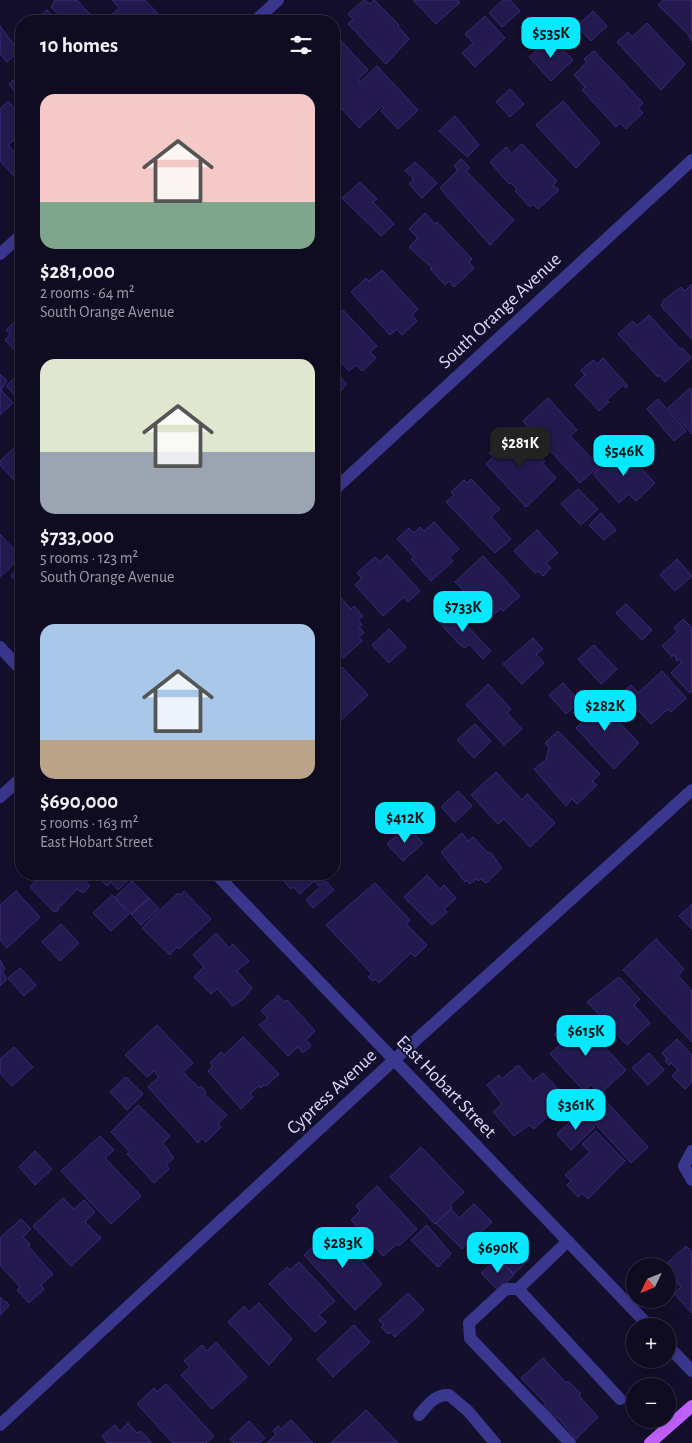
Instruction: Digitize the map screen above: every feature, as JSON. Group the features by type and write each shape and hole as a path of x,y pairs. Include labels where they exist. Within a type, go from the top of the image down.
{"main road":[{"path":"650,1443 692,1406"}],"street":[{"path":"262,15 278,0"},
{"name":"South Orange Avenue","path":"340,484 692,160"},
{"path":"0,254 15,240"},
{"path":"0,648 15,664"},
{"path":"0,797 15,783"},
{"name":"Cypress Avenue","path":"0,1426 394,1060 692,790"},
{"name":"East Hobart Street","path":"222,880 641,1318"},
{"path":"692,1150 684,1166 692,1180"},
{"path":"568,1241 469,1323 470,1338 570,1443"},
{"path":"512,1289 620,1399"},
{"path":"676,1354 692,1371"},
{"path":"419,1415 438,1397 449,1395 468,1411 495,1443"}],"building":[{"path":"55,0 77,0 91,15 59,15 51,7"},
{"path":"112,0 145,0 159,15 111,15 119,8"},
{"path":"364,0 370,4 374,0 399,25 409,39 386,64 348,24 353,19 348,14"},
{"path":"413,0 457,0 460,2 436,24"},
{"path":"503,0 510,0 520,11 502,27 489,13"},
{"path":"663,0 692,0 692,41 687,33 658,5"},
{"path":"47,10 52,15 42,15"},
{"path":"593,11 607,26 591,41 577,26"},
{"path":"485,16 505,38 475,67 462,53 473,43 465,34"},
{"path":"647,23 685,64 661,90 617,42 628,32 632,37"},
{"path":"0,26 15,46 15,55 7,62 0,54"},
{"path":"551,37 573,60 551,81 529,57"},
{"path":"340,39 368,70 358,79 360,82 377,66 418,110 398,129 381,111 384,108 382,106 359,128 340,107"},
{"path":"594,51 643,103 638,108 643,113 626,129 620,123 616,127 582,90 585,87 574,75 587,62 584,59"},
{"path":"15,79 15,92 9,84"},
{"path":"510,89 524,104 510,117 496,102"},
{"path":"8,101 15,109 15,141 14,140 8,145 15,153 14,176 0,161 0,109"},
{"path":"563,101 600,143 576,168 536,125"},
{"path":"455,116 479,145 467,157 439,131"},
{"path":"522,144 557,181 553,185 559,190 538,209 533,204 530,207 515,191 517,189 511,183 509,184 490,162 506,147 512,153"},
{"path":"461,159 470,168 466,171 514,220 490,245 440,188 458,170 454,166"},
{"path":"415,162 437,183 422,198 409,184 413,181 412,177 405,171"},
{"path":"360,182 377,199 373,202 394,224 381,236 342,198"},
{"path":"425,213 435,224 437,222 472,259 469,262 474,268 454,287 449,281 445,285 430,269 432,268 409,247 418,238 409,229"},
{"path":"382,270 418,309 412,315 417,321 402,335 397,329 390,335 351,292 366,278 369,281"},
{"path":"692,284 692,339 661,306 664,300 681,287 685,291"},
{"path":"343,310 377,346 370,352 376,358 362,371 356,365 349,371 340,361 340,313"},
{"path":"649,315 681,350 682,348 691,358 665,382 659,375 658,377 618,334 633,321 637,326"},
{"path":"15,322 15,351 5,340 10,335 6,330"},
{"path":"603,358 628,386 626,388 623,385 607,400 609,402 599,411 575,385 585,375 581,370 593,360 597,364"},
{"path":"0,374 7,381 1,390 13,403 0,415"},
{"path":"340,376 347,384 340,392"},
{"path":"15,378 15,396 6,386"},
{"path":"690,388 692,390 692,434 668,408"},
{"path":"548,398 577,430 570,436 599,466 580,483 523,421"},
{"path":"658,399 686,431 674,441 647,409"},
{"path":"519,434 545,461 542,463 556,478 526,507 486,464 493,457 489,453 508,436 512,440"},
{"path":"15,447 15,481 0,465 0,461"},
{"path":"622,448 655,483 636,501 629,494 619,503 593,474"},
{"path":"471,479 500,509 491,517 511,539 495,553 446,502 454,495 451,492 464,480 467,483"},
{"path":"578,489 598,509 581,525 561,504"},
{"path":"601,513 616,530 604,540 589,525"},
{"path":"434,522 459,549 449,558 453,561 431,581 411,559 414,557 397,539 409,528 414,533 420,527 424,531"},
{"path":"537,530 558,553 546,563 551,568 543,576 538,571 535,573 514,551"},
{"path":"0,534 15,550 15,563 0,577"},
{"path":"387,555 420,591 408,602 404,597 383,616 355,585 362,578 357,573 375,557 380,562"},
{"path":"483,556 520,596 503,611 501,608 490,618 455,582"},
{"path":"677,559 692,576 675,591 660,575"},
{"path":"15,572 15,580 11,576"},
{"path":"340,599 351,609 354,606 363,616 358,620 362,625 359,627 364,633 359,637 362,641 343,658 340,655"},
{"path":"626,604 652,630 642,640 616,613"},
{"path":"450,608 491,651 483,659 469,644 465,648 459,644 437,620"},
{"path":"683,619 692,628 692,691 690,693 671,673 682,662 679,659 677,661 674,654 672,657 662,646 677,632 674,628"},
{"path":"389,629 406,647 389,663 372,645"},
{"path":"533,638 543,649 536,654 544,663 522,684 503,664"},
{"path":"594,645 617,669 601,684 578,659"},
{"path":"342,667 368,695 340,721 340,669"},
{"path":"662,671 686,698 671,712 668,709 651,724 622,693 631,685 638,693"},
{"path":"563,683 580,702 566,714 549,695"},
{"path":"488,684 511,709 507,713 522,729 504,745 466,705"},
{"path":"593,695 639,743 614,769 576,728 582,722 573,713"},
{"path":"475,724 491,741 474,758 457,740"},
{"path":"558,731 600,774 592,781 597,785 577,804 572,799 566,806 534,769 546,760 549,747 545,743"},
{"path":"496,772 522,800 527,794 555,823 530,847 504,819 498,824 471,795"},
{"path":"458,791 472,806 455,822 441,807"},
{"path":"407,826 423,843 403,861 387,844"},
{"path":"462,833 468,841 473,837 488,853 490,852 502,868 486,883 481,879 478,881 476,879 470,884 467,880 465,882 441,852"},
{"path":"427,875 440,889 444,885 456,898 444,909 447,912 432,925 404,897"},
{"path":"36,880 84,880 90,886 83,893 77,889 58,907 59,909 56,912 30,887"},
{"path":"101,880 129,880 118,890 111,882 107,886"},
{"path":"283,880 324,880 319,886 314,881 300,894 293,887 291,889"},
{"path":"132,881 149,898 131,914 115,897"},
{"path":"326,881 334,890 313,908 306,900"},
{"path":"375,883 410,920 406,924 427,945 415,957 411,953 379,983 375,979 373,981 368,977 372,974 326,925"},
{"path":"16,891 40,917 7,948 0,940 0,905"},
{"path":"184,891 211,919 170,955 142,928 178,893 180,895"},
{"path":"112,895 129,914 111,931 93,913"},
{"path":"149,898 159,909 141,925 131,914"},
{"path":"692,904 692,929 679,916"},
{"path":"61,924 79,943 60,961 42,942"},
{"path":"216,933 229,948 233,944 249,961 237,971 252,988 244,998 233,1006 217,989 211,994 194,977 204,967 193,955"},
{"path":"656,939 684,969 678,975 692,991 692,1042 623,970"},
{"path":"0,960 5,969 2,971 7,979 0,986"},
{"path":"20,968 36,985 24,996 8,978"},
{"path":"619,977 640,999 634,1005 650,1023 627,1045 614,1031 612,1032 607,1027 609,1025 587,1002"},
{"path":"278,995 284,1002 287,1000 315,1031 306,1040 311,1046 303,1053 298,1047 288,1056 259,1025 268,1018 261,1011"},
{"path":"575,1015 626,1070 600,1094 591,1084 584,1091 550,1054 562,1043 554,1034"},
{"path":"157,1025 193,1063 183,1072 199,1088 201,1086 206,1092 204,1094 227,1115 218,1123 221,1127 206,1142 202,1138 198,1143 148,1087 159,1077 154,1071 147,1077 125,1055"},
{"path":"243,1037 279,1074 266,1086 264,1085 261,1088 259,1086 250,1094 253,1097 241,1109 208,1071 213,1066 210,1063 221,1052 224,1055"},
{"path":"677,1039 692,1055 692,1082 685,1089 672,1076 678,1070 671,1063 669,1065 665,1061 667,1059 662,1053"},
{"path":"14,1047 33,1067 12,1086 0,1073 0,1059"},
{"path":"649,1053 664,1070 648,1085 632,1068"},
{"path":"518,1065 533,1081 543,1073 561,1093 552,1101 551,1104 555,1109 534,1129 529,1125 514,1136 493,1112 502,1104 487,1085 499,1075 502,1079"},
{"path":"126,1077 143,1094 127,1110 110,1092"},
{"path":"605,1100 648,1147 631,1163 588,1116"},
{"path":"138,1105 170,1136 163,1143 174,1158 166,1165 169,1169 154,1183 127,1154 130,1152 111,1132"},
{"path":"580,1112 595,1127 571,1150 557,1134"},
{"path":"596,1131 625,1161 588,1199 582,1193 578,1197 567,1185 571,1181 565,1175 590,1152 582,1144"},
{"path":"100,1136 114,1150 105,1158 141,1196 111,1224 61,1171"},
{"path":"421,1147 464,1192 450,1205 452,1208 435,1224 390,1177"},
{"path":"35,1151 52,1169 35,1185 19,1167"},
{"path":"377,1186 417,1229 399,1246 397,1244 383,1256 351,1220 360,1211 356,1206"},
{"path":"63,1198 74,1209 84,1200 95,1212 85,1222 101,1238 71,1266 33,1226"},
{"path":"474,1204 492,1222 462,1249 436,1223 451,1209 459,1218"},
{"path":"21,1219 31,1229 23,1237 30,1244 28,1246 53,1274 41,1285 44,1289 29,1303 17,1290 20,1287 0,1265 0,1238"},
{"path":"427,1225 451,1254 438,1267 411,1240"},
{"path":"333,1227 382,1284 355,1310 304,1255"},
{"path":"514,1242 530,1259 514,1274 498,1257"},
{"path":"686,1246 692,1252 692,1313 676,1296 676,1292 681,1287 676,1282 676,1258 673,1258"},
{"path":"497,1258 514,1275 498,1290 481,1273"},
{"path":"299,1262 335,1301 319,1315 326,1322 315,1332 269,1284 287,1267 290,1270"},
{"path":"408,1293 424,1310 395,1337 390,1332 388,1334 381,1327 384,1325 379,1320"},
{"path":"0,1297 9,1306 0,1315"},
{"path":"259,1303 292,1339 269,1365 228,1322 244,1306 249,1312"},
{"path":"354,1325 370,1342 333,1377 317,1359"},
{"path":"216,1342 247,1377 212,1409 181,1375 190,1367 184,1361 202,1345 207,1351"},
{"path":"543,1358 566,1383 568,1381 581,1394 579,1396 598,1417 576,1439 557,1417 555,1419 543,1406 546,1404 521,1378"},
{"path":"166,1384 214,1436 206,1443 173,1443 137,1404 154,1388 157,1392"},
{"path":"366,1410 398,1443 331,1443"},
{"path":"291,1420 313,1443 267,1443 276,1434 273,1431 278,1426 281,1429"},
{"path":"249,1421 265,1438 260,1443 234,1443 230,1439"},
{"path":"128,1423 137,1433 141,1431 152,1443 107,1443 102,1436 115,1425 120,1431"}]}
